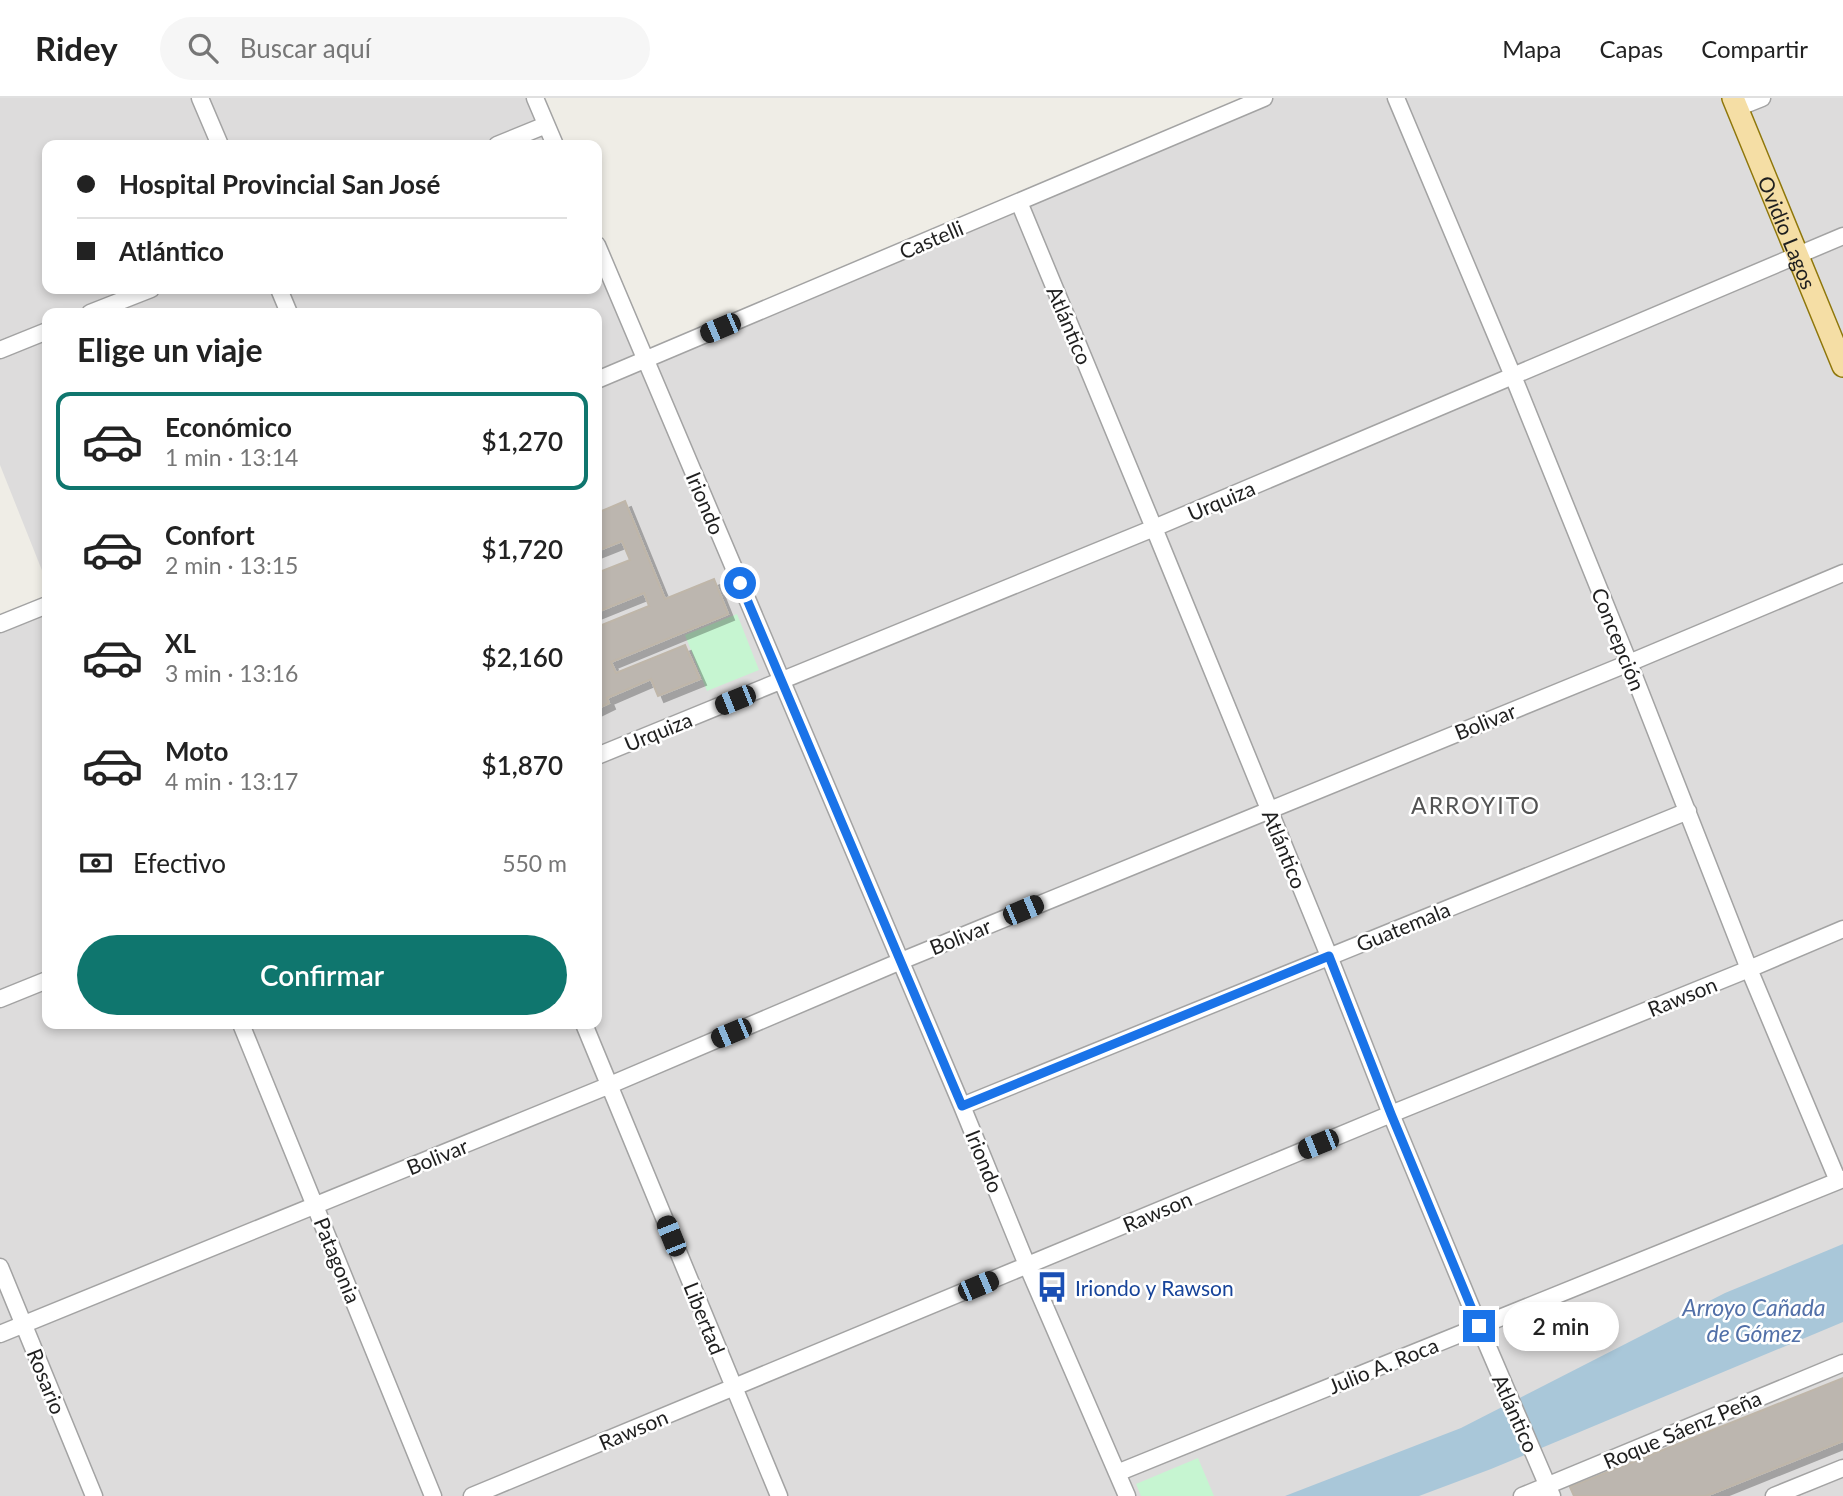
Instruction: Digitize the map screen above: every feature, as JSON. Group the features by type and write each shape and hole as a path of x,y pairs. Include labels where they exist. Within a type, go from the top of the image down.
{"main road":[{"name":"Ovidio Lagos","path":"1735,103 1843,366"}],"street":[{"path":"200,98 218,140"},
{"path":"535,98 553,140"},
{"name":"Castelli","path":"602,378 1264,98"},
{"name":"Concepción","path":"1396,98 1513,376 1749,969 1841,1180"},
{"path":"1735,103 1762,98"},
{"path":"509,140 546,125"},
{"name":"Atlántico","path":"1019,202 1329,956 1391,1114 1547,1484"},
{"name":"Urquiza","path":"602,754 1154,528 1843,236"},
{"name":"Iriondo","path":"602,257 1127,1496"},
{"path":"103,308 138,294"},
{"path":"0,350 42,333"},
{"name":"Bolivar","path":"0,1334 610,1085 901,961 1843,573"},
{"path":"0,624 42,607"},
{"name":"Guatemala","path":"962,1106 1688,811"},
{"name":"Rawson","path":"472,1496 1843,929"},
{"path":"0,999 42,982"},
{"name":"Patagonia","path":"243,1029 433,1496"},
{"name":"Libertad","path":"586,1029 779,1496"},
{"name":"Julio A. Roca","path":"1117,1473 1841,1180"},
{"name":"Rosario","path":"0,1267 94,1496"},
{"name":"Roque Sáenz Peña","path":"1522,1496 1843,1363"},
{"path":"1774,1496 1843,1468"}],"shaded area":[{"path":"0,98 535,98 553,140 42,140 42,294 602,294 602,257 646,360 1264,98 1843,98 1843,1496 0,1496 0,624 42,607 42,1029 602,1029 602,308 42,308 42,570 0,465"}],"green space":[{"path":"737,614 759,670 707,691 685,635"},
{"path":"1198,1458 1214,1496 1141,1496 1136,1484"}],"water":[{"name":"Arroyo Cañada de Gómez","path":"1843,1244 1843,1322 1491,1469 1419,1496 1285,1496 1461,1428 1725,1293"}],"building":[{"path":"625,501 665,599 714,579 728,614 611,662 616,673 685,645 700,679 658,696 651,679 607,698 609,703 602,706 602,625 649,606 644,593 602,610 602,571 630,560 622,541 602,549 602,511"},
{"path":"1843,1378 1843,1441 1706,1496 1574,1496 1570,1487"}],"place":[{"name":"Iriondo y Rawson","path":"1052,1287"}],"district":[{"name":"ARROYITO","path":"1476,805"}],"route":[{"path":"740,583 962,1106 1329,956 1479,1326"}]}
